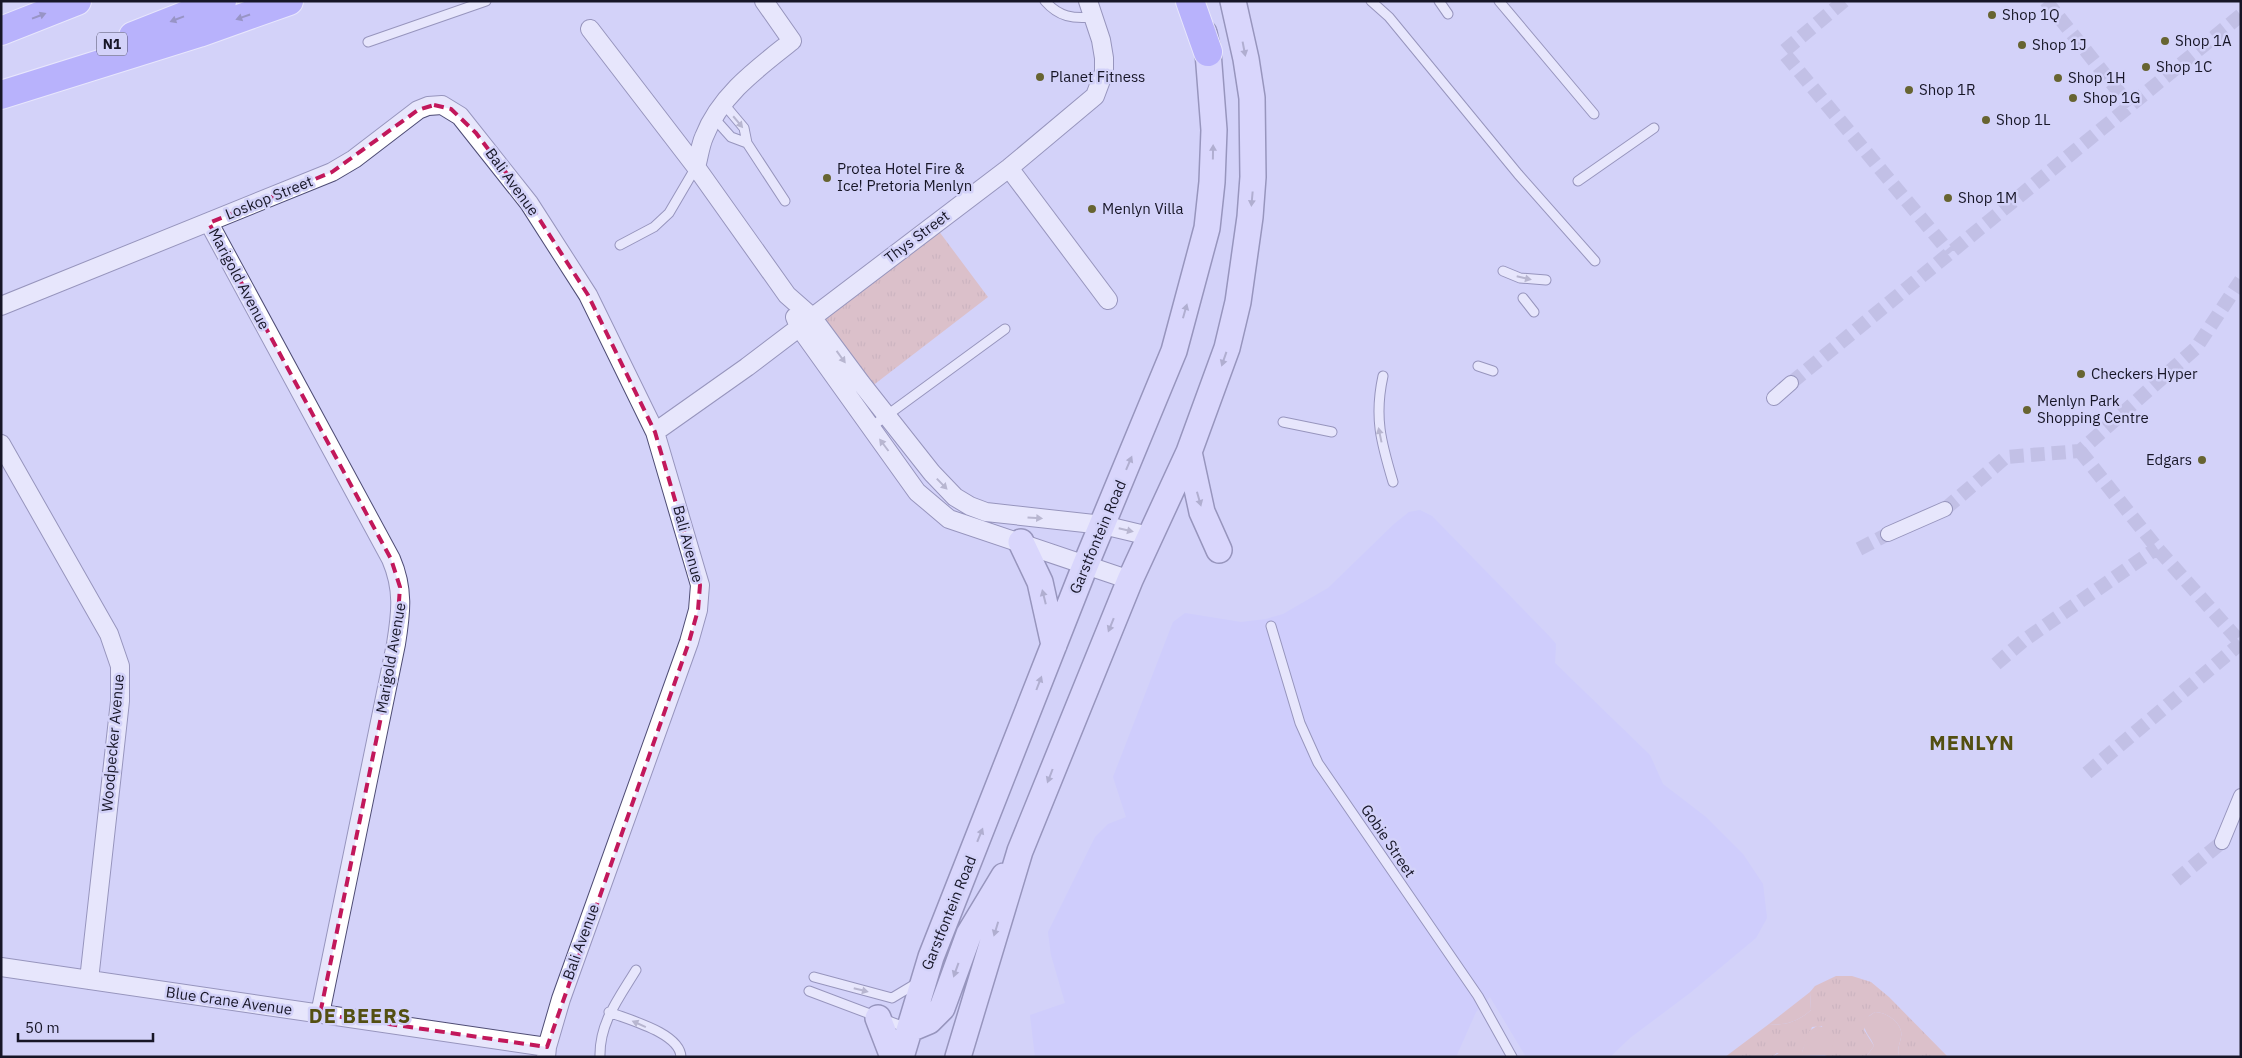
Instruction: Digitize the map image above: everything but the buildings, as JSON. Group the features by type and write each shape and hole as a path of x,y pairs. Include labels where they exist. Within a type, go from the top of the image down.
{"highway":[{"path":"1,31 77,1"},
{"name":"N1","path":"1,88 222,1"},
{"path":"1,95 172,42 289,1"},
{"path":"1190,1 1208,52"}],"main road":[{"name":"Garstfontein Road","path":"901,1057 924,978 1085,566 1174,351 1207,228 1212,182 1214,130 1208,52 1197,1"},
{"path":"958,1057 1020,851 1130,580 1189,452 1227,348 1238,302 1254,177 1252,98 1243,42 1233,1"},
{"path":"1189,452 1202,512 1219,550"},
{"path":"1021,542 1040,582 1054,645"},
{"path":"910,1029 928,1022 942,1008 969,934 1020,851"},
{"path":"878,1018 893,1057"}],"street":[{"path":"696,167 704,137 718,111 731,93 792,41 764,1"},
{"name":"Thys Street","path":"656,432 806,322 1008,168 1095,96 1104,72 1104,58 1101,40 1090,9"},
{"path":"590,29 696,167 787,295 806,322 871,427 917,492 949,519 971,528 1021,542 1085,566 1130,580"},
{"name":"Loskop Street","path":"1,306 332,172 354,159 418,110 428,106 442,105"},
{"name":"Bali Avenue","path":"442,105 460,116 476,134 528,203 588,296 656,432 700,584 698,610 689,642 564,990 547,1052"},
{"path":"1008,168 1108,300"},
{"name":"Marigold Avenue","path":"209,223 391,560 398,575 401,592 396,644 320,1014"},
{"path":"806,322 944,487 970,506 986,512 1103,525 1149,536"},
{"path":"1774,398 1790,384"},
{"name":"Woodpecker Avenue","path":"1,444 109,634 120,666 120,701 89,980"},
{"path":"1888,534 1945,509"},
{"path":"2222,842 2241,796"},
{"name":"Blue Crane Avenue","path":"1,967 320,1014 547,1052"}],"lane":[{"path":"368,42 486,1"},
{"path":"1045,1 1054,12 1066,17 1090,9"},
{"path":"1372,1 1389,17 1518,174 1594,261"},
{"path":"1439,1 1448,14"},
{"path":"1499,1 1594,114"},
{"path":"718,111 731,137 746,143"},
{"path":"718,111 744,128 746,143 785,201"},
{"path":"1578,181 1654,128"},
{"path":"620,245 654,227 669,214 696,167"},
{"path":"1503,270 1520,278 1546,280"},
{"path":"1523,298 1534,312"},
{"path":"871,427 1005,329"},
{"path":"1478,366 1493,371"},
{"path":"1383,376 1377,415 1382,444 1393,482"},
{"path":"1283,422 1332,432"},
{"name":"Gobie Street","path":"1271,626 1300,723 1318,763 1478,996 1512,1057"},
{"path":"600,1057 603,1030 609,1012 636,970"},
{"path":"814,977 892,998 924,978"},
{"path":"810,991 910,1029"},
{"path":"609,1012 669,1037 678,1046 681,1057"}],"highlighted area":[{"path":"434,105 451,109 476,133 529,203 588,295 655,432 700,585 698,610 689,642 547,1047 320,1014 396,644 400,587 391,559 209,223 332,172 418,110"}],"shaded area":[{"path":"1420,510 1432,516 1551,638 1556,644 1555,663 1650,755 1663,784 1706,817 1743,854 1763,884 1767,918 1756,938 1690,993 1630,1038 1610,1057 1526,1057 1490,997 1476,1012 1456,1057 1035,1057 1030,1015 1065,1003 1051,955 1048,932 1095,837 1108,824 1126,817 1113,777 1173,622 1185,613 1241,622 1266,619 1283,614 1328,588 1394,524 1409,512"}],"green space":[{"path":"938,230 988,297 867,390 823,317"},
{"path":"1836,976 1852,976 1871,982 1889,997 1948,1057 1900,1057 1898,1049 1901,1037 1900,1028 1889,1016 1875,1012 1869,1016 1864,1030 1874,1046 1866,1057 1822,1057 1827,1055 1822,1026 1812,1027 1802,1052 1777,1053 1772,1057 1725,1057 1769,1024 1786,1023 1797,1020 1806,1014 1811,1010 1810,992 1815,986"},
{"path":"1810,992 1811,1010 1806,1014 1797,1020 1786,1023 1769,1024"},
{"path":"1875,1012 1889,1016 1900,1028 1901,1037 1898,1049 1900,1057 1866,1057 1874,1046 1865,1030 1864,1023 1865,1019"},
{"path":"1817,1026 1825,1029 1834,1041 1831,1051 1827,1055 1772,1057 1782,1051 1802,1052 1809,1031"}],"tunnel":[{"path":"1844,1 1783,52 1950,253"},
{"path":"2046,1 2130,106"},
{"path":"1791,383 2241,15"},
{"path":"1945,509 2006,457 2080,451 2196,348 2241,280"},
{"path":"2080,451 2157,548 2241,643"},
{"path":"1859,549 1888,534"},
{"path":"1996,664 2023,641 2157,548"},
{"path":"2087,773 2241,643"},
{"path":"2176,880 2222,842"}],"place":[{"name":"Shop 1Q","path":"1992,15"},
{"name":"Shop 1A","path":"2165,41"},
{"name":"Shop 1J","path":"2022,45"},
{"name":"Shop 1C","path":"2146,67"},
{"name":"Planet Fitness","path":"1040,77"},
{"name":"Shop 1H","path":"2058,78"},
{"name":"Shop 1R","path":"1909,90"},
{"name":"Shop 1G","path":"2073,98"},
{"name":"Shop 1L","path":"1986,120"},
{"name":"Protea Hotel Fire & Ice! Pretoria Menlyn","path":"827,178"},
{"name":"Shop 1M","path":"1948,198"},
{"name":"Menlyn Villa","path":"1092,209"},
{"name":"Checkers Hyper","path":"2081,374"},
{"name":"Menlyn Park Shopping Centre","path":"2027,410"},
{"name":"Edgars","path":"2202,460"}],"district":[{"name":"MENLYN","path":"1972,743"},
{"name":"DE BEERS","path":"360,1016"}]}
